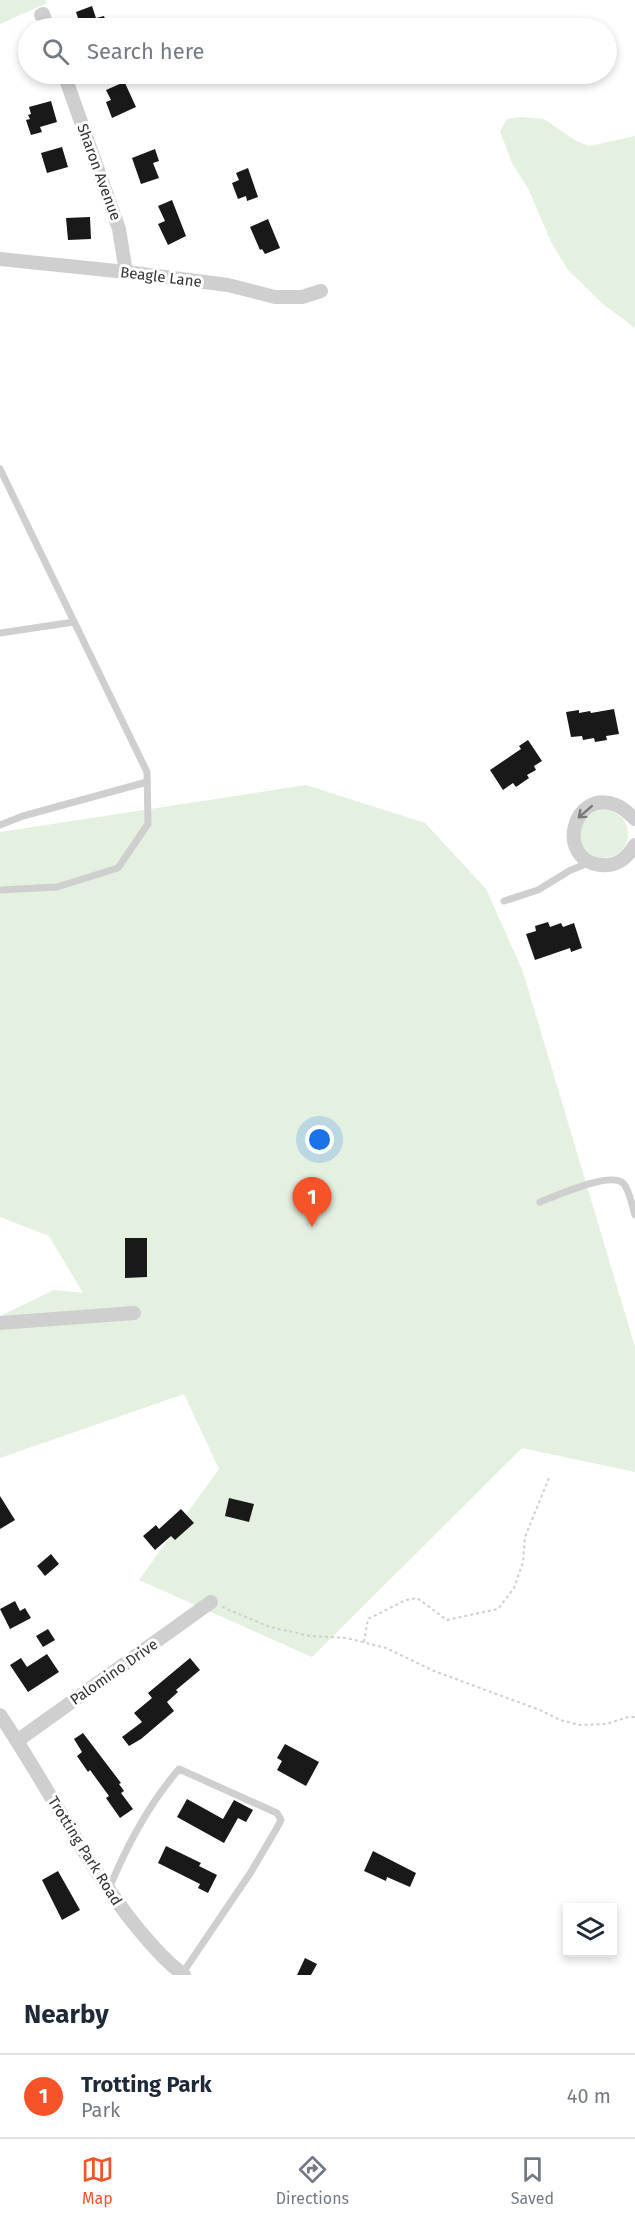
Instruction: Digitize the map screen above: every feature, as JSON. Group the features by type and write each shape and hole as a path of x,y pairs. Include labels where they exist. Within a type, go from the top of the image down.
{"street":[{"path":"41,15 43,14 44,18"},
{"name":"Sharon Avenue","path":"68,84 119,229 126,272"},
{"name":"Beagle Lane","path":"0,259 228,285 275,297 302,297 321,291"},
{"path":"635,819 623,808 607,802 590,806 583,811 574,826 574,842 577,850 590,862 598,865 615,864 630,854 635,845"},
{"path":"0,1323 134,1313"},
{"name":"Palomino Drive","path":"17,1741 212,1602"},
{"name":"Trotting Park Road","path":"0,1715 123,1911 169,1964 183,1974"}],"lane":[{"path":"0,469 147,772 148,824 118,868 57,887 0,890"},
{"path":"0,633 74,622"},
{"path":"0,825 23,816 147,782"},
{"path":"504,901 538,890 569,871 590,862"},
{"path":"540,1202 599,1181 616,1179 623,1182 635,1215"},
{"path":"109,1889 120,1863 162,1788 178,1769 277,1813 281,1820 278,1827 183,1974"}],"path":[{"path":"364,1642 368,1619 406,1600 417,1599 447,1620 498,1609 514,1588 523,1562 525,1537 549,1478"},
{"path":"212,1602 270,1628 310,1636 347,1638 386,1648 434,1671 580,1725 606,1724 635,1717"}],"green space":[{"path":"0,0 45,0 47,3 0,24"},
{"path":"521,117 544,119 576,141 590,146 635,136 635,328 603,304 568,270 551,242 529,190 512,163 500,131 507,119"},
{"path":"306,785 425,823 486,889 523,972 635,1347 635,1472 522,1448 312,1657 139,1580 219,1469 184,1394 0,1458 0,1316 54,1290 83,1293 49,1236 0,1217 0,832"},
{"path":"604,810 621,817 628,834 621,851 604,858 587,851 580,834 587,817"}],"building":[{"path":"92,6 96,18 78,18 76,12"},
{"path":"125,84 136,107 112,118 106,102 111,100 106,90"},
{"path":"51,101 57,122 40,127 42,132 31,135 26,120 30,119 29,107"},
{"path":"62,147 68,167 47,173 41,153"},
{"path":"155,149 159,161 153,163 159,178 141,184 132,158"},
{"path":"248,168 258,197 247,201 246,196 238,199 232,183 239,180 236,173"},
{"path":"172,200 186,236 168,245 158,224 165,221 158,206"},
{"path":"90,217 91,239 68,240 66,218"},
{"path":"268,219 280,248 265,254 262,249 260,250 250,227"},
{"path":"614,709 619,734 606,736 607,740 595,742 594,738 583,740 582,736 571,737 566,712 579,710 579,713 590,711 591,713"},
{"path":"528,740 542,761 534,766 536,770 527,775 529,778 516,787 513,783 503,790 490,770 521,749 519,746"},
{"path":"548,922 550,927 561,923 563,927 574,923 582,948 571,952 570,948 535,960 526,934 536,931 535,926"},
{"path":"125,1238 147,1238 147,1277 125,1278"},
{"path":"0,1496 15,1520 0,1529"},
{"path":"229,1498 254,1504 249,1522 225,1516"},
{"path":"181,1509 194,1523 175,1540 171,1536 155,1550 143,1536 156,1525 159,1529"},
{"path":"51,1554 59,1564 45,1576 37,1566"},
{"path":"15,1601 20,1611 25,1608 31,1618 10,1629 0,1609"},
{"path":"48,1629 55,1640 43,1647 36,1636"},
{"path":"47,1654 59,1672 28,1692 10,1665 21,1658 27,1667"},
{"path":"190,1658 200,1670 176,1690 178,1692 167,1702 174,1711 141,1739 129,1746 122,1737 142,1722 134,1713 152,1698 148,1693"},
{"path":"83,1733 121,1783 119,1784 124,1791 121,1793 133,1809 120,1818 106,1798 109,1796 77,1756 82,1752 74,1739"},
{"path":"285,1744 319,1762 306,1786 277,1770 282,1761 277,1758"},
{"path":"187,1799 223,1819 234,1800 253,1810 246,1822 238,1818 224,1843 177,1817"},
{"path":"166,1846 201,1863 199,1866 217,1875 208,1893 198,1888 200,1884 158,1863"},
{"path":"373,1851 416,1873 410,1887 387,1877 386,1881 364,1871"},
{"path":"58,1871 80,1910 62,1920 42,1880"},
{"path":"305,1958 317,1964 311,1975 297,1975"}],"place":[{"name":"Trotting Park","path":"312,1227"}]}
